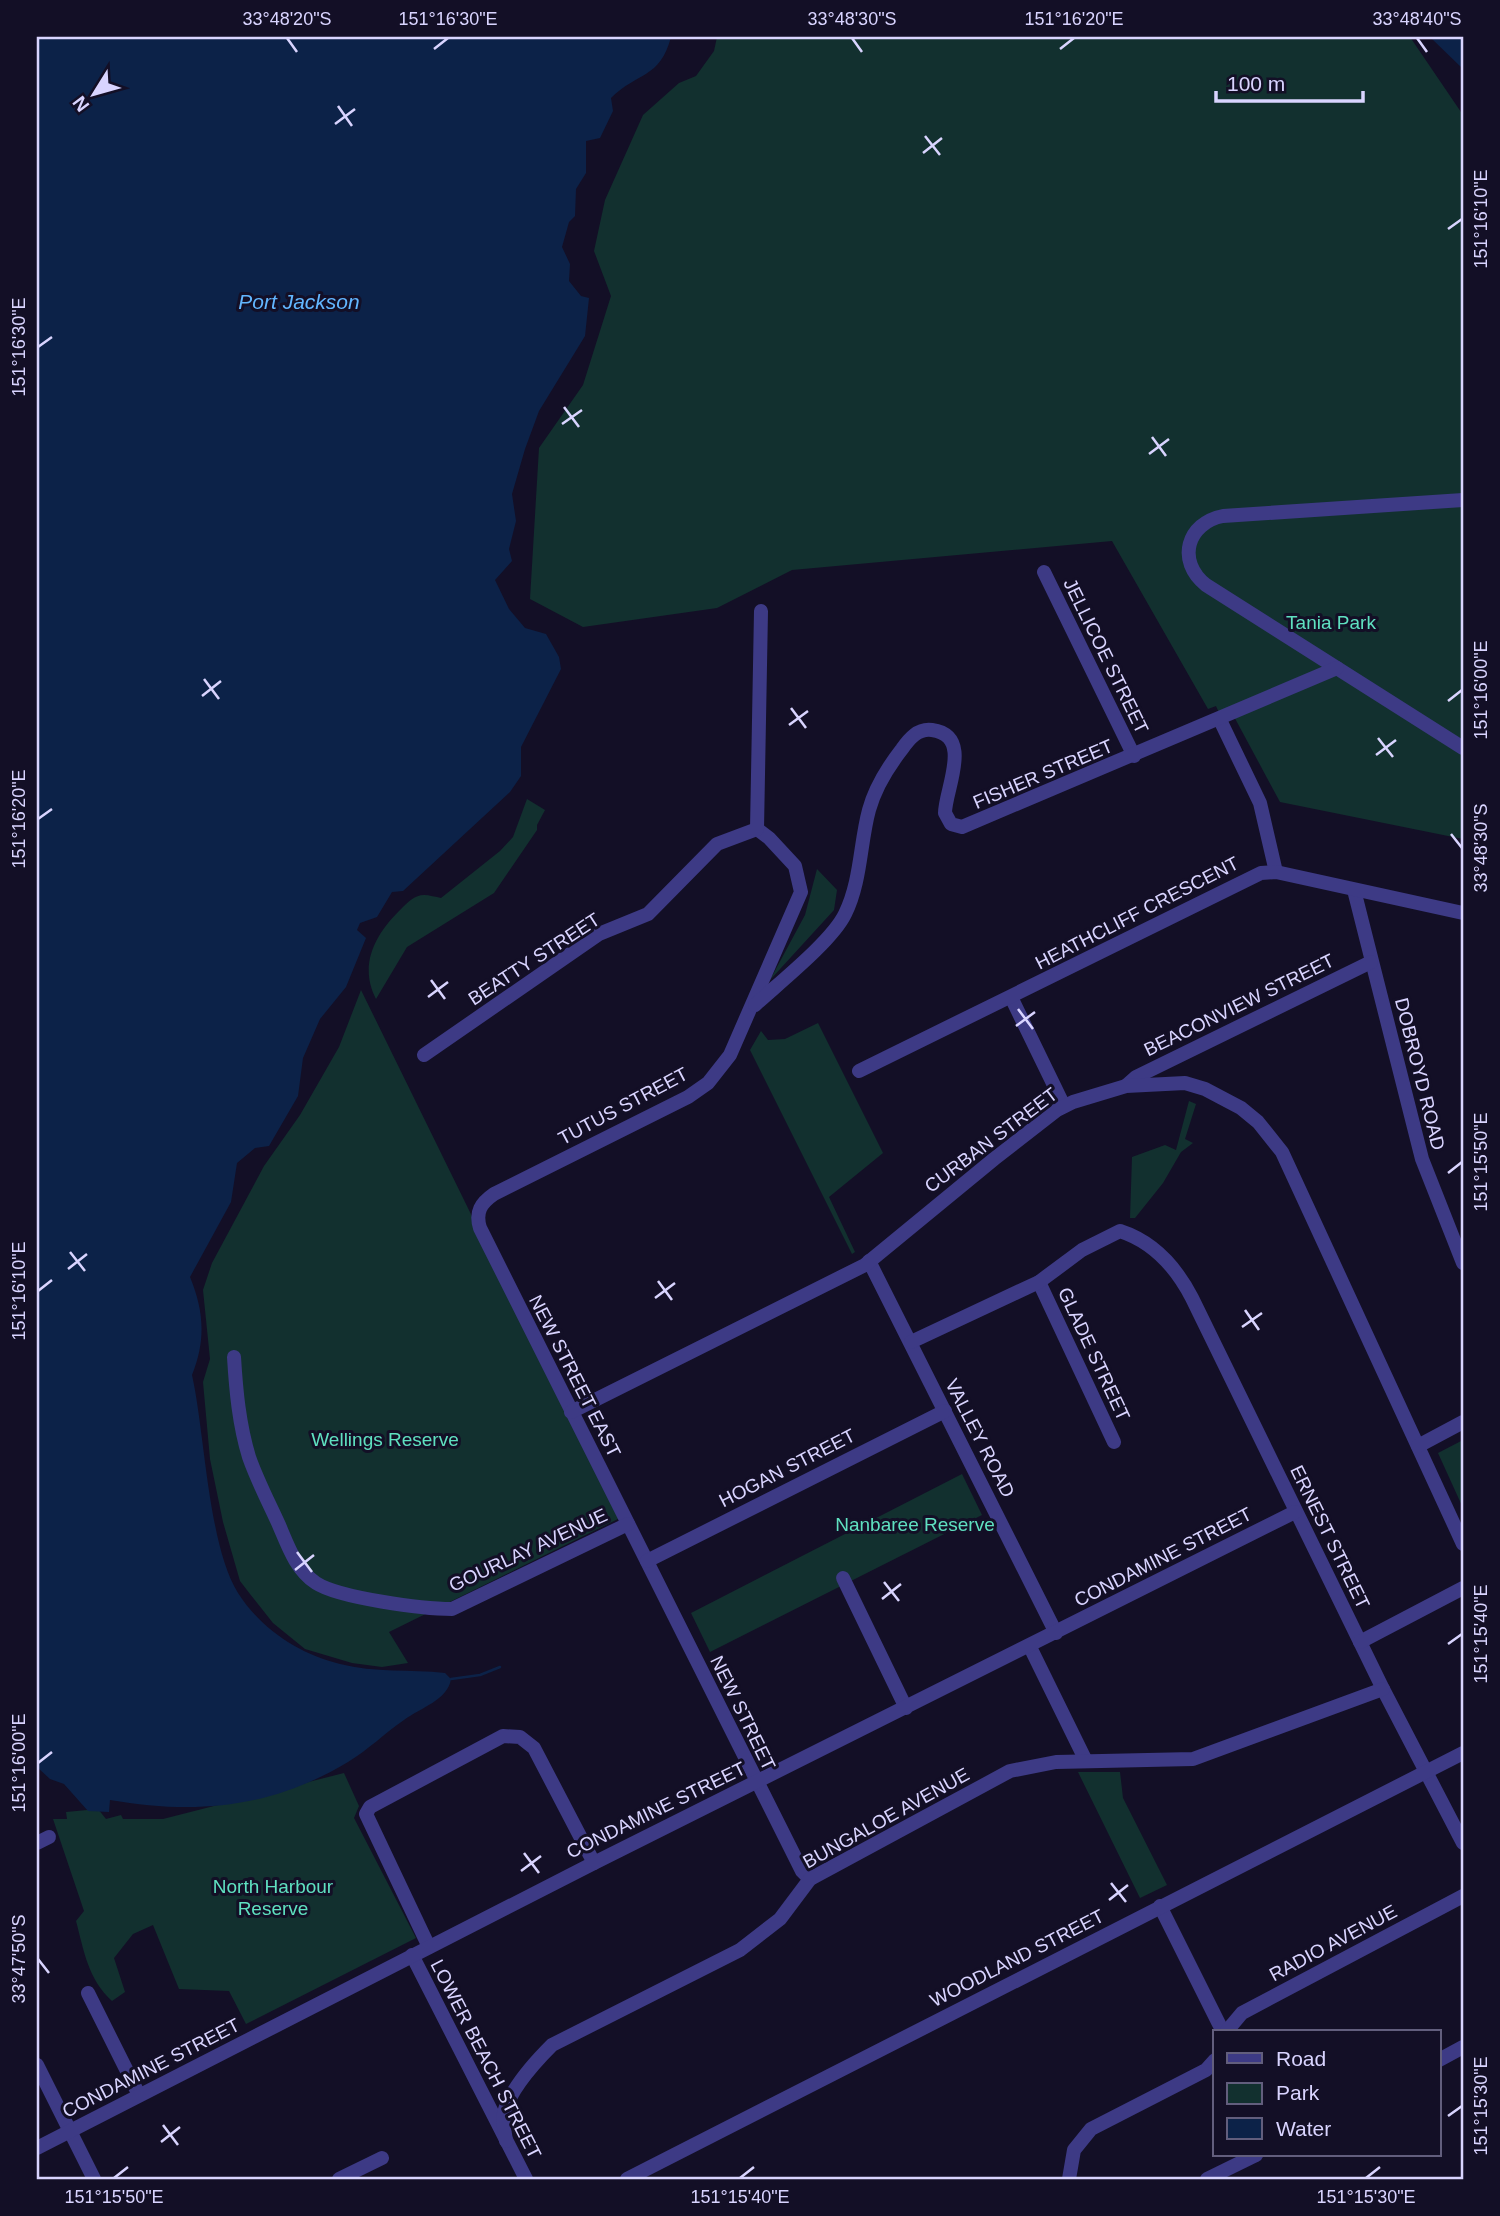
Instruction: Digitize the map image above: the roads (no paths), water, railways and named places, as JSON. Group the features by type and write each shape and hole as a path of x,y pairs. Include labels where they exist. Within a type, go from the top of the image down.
{"street":[{"path":"1463,500 1223,516 1207,521 1196,530 1191,538 1188,559 1200,579 1463,748"},
{"name":"JELLICOE STREET","path":"1044,572 1134,756"},
{"path":"752,1009 801,892 795,866 782,850 757,829 761,611"},
{"name":"FISHER STREET","path":"752,1009 832,932 846,914 874,793 911,737 922,731 934,730 946,736 954,747 955,764 945,813 948,821 958,828 1220,720 1337,668"},
{"path":"1220,720 1260,803 1276,872"},
{"name":"BEATTY STREET","path":"424,1055 599,934 648,914 718,844 757,829"},
{"name":"HEATHCLIFF CRESCENT","path":"859,1071 1252,876 1276,872 1456,911"},
{"name":"DOBROYD ROAD","path":"1354,890 1422,1159 1463,1263"},
{"name":"BEACONVIEW STREET","path":"1126,1086 1136,1077 1371,961"},
{"path":"1011,997 1064,1106"},
{"name":"TUTUS STREET","path":"481,1206 494,1194 698,1090 723,1066 752,1009"},
{"path":"1184,1054 1185,1083"},
{"name":"CURBAN STREET","path":"571,1412 869,1261 1064,1106 1126,1086 1185,1083 1205,1089 1241,1108 1258,1122 1282,1152 1463,1544"},
{"name":"NEW STREET EAST","path":"481,1206 477,1217 480,1228 647,1561"},
{"name":"ERNEST STREET","path":"1039,1282 1082,1250 1120,1231 1136,1236 1159,1252 1181,1277 1383,1689 1463,1843"},
{"name":"VALLEY ROAD","path":"869,1261 1056,1633"},
{"path":"911,1342 1039,1282"},
{"name":"GLADE STREET","path":"1039,1282 1114,1442"},
{"name":"GOURLAY AVENUE","path":"234,1357 238,1405 248,1455 290,1551 300,1568 316,1583 357,1596 434,1609 452,1609 628,1524"},
{"name":"HOGAN STREET","path":"647,1561 944,1410"},
{"path":"1418,1446 1463,1422"},
{"name":"CONDAMINE STREET","path":"37,2148 412,1955 1295,1512"},
{"name":"NEW STREET","path":"647,1561 756,1782 802,1871 810,1880"},
{"path":"843,1578 906,1708"},
{"path":"1360,1642 1463,1588"},
{"path":"1030,1647 1086,1761"},
{"name":"BUNGALOE AVENUE","path":"506,2141 503,2121 507,2106 541,2055 552,2046 750,1944 780,1919 810,1880 1010,1771 1034,1765 1086,1761 1161,1762 1193,1759 1383,1689"},
{"name":"LOWER BEACH STREET","path":"429,1947 367,1822 366,1814 369,1807 503,1736 520,1737 534,1748 594,1863"},
{"name":"WOODLAND STREET","path":"627,2179 1463,1753"},
{"name":"RADIO AVENUE","path":"1227,2030 1242,2013 1463,1896"},
{"path":"1160,1906 1224,2030"},
{"name":"LOWER BEACH STREET","path":"412,1955 526,2179"},
{"path":"88,1993 139,2095"},
{"path":"1440,2059 1463,2047"},
{"path":"1069,2179 1074,2150 1091,2129 1206,2070 1213,2062"},
{"path":"37,2065 94,2179"},
{"path":"1207,2179 1254,2156"},
{"path":"340,2179 382,2158"}],"water":[{"name":"Port Jackson","path":"37,37 671,37 661,61 647,74 611,98 613,111 600,138 586,141 586,173 576,189 575,216 569,222 562,247 570,264 569,281 581,296 589,298 585,336 539,411 512,494 516,521 509,549 512,561 495,580 509,609 525,628 546,634 559,657 561,669 521,747 521,776 510,792 403,891 392,892 377,917 360,923 357,930 366,938 346,987 320,1019 303,1058 298,1096 269,1146 255,1148 237,1163 231,1202 190,1277 198,1302 201,1326 200,1350 192,1375 209,1488 220,1547 238,1593 270,1629 310,1654 353,1667 445,1673 451,1679 445,1693 439,1698 404,1720 348,1762 291,1789 233,1804 173,1807 110,1800 109,1812 88,1811 64,1784 50,1779 37,1767"},
{"path":"1430,37 1463,37 1463,69"}],"waterway":[{"path":"451,1679 480,1675 500,1667"}],"park label":[{"name":"Tania Park","path":"1331,622"},
{"name":"Wellings Reserve","path":"385,1439"},
{"name":"Nanbaree Reserve","path":"915,1524"},
{"name":"North Harbour Reserve","path":"273,1897"}]}
